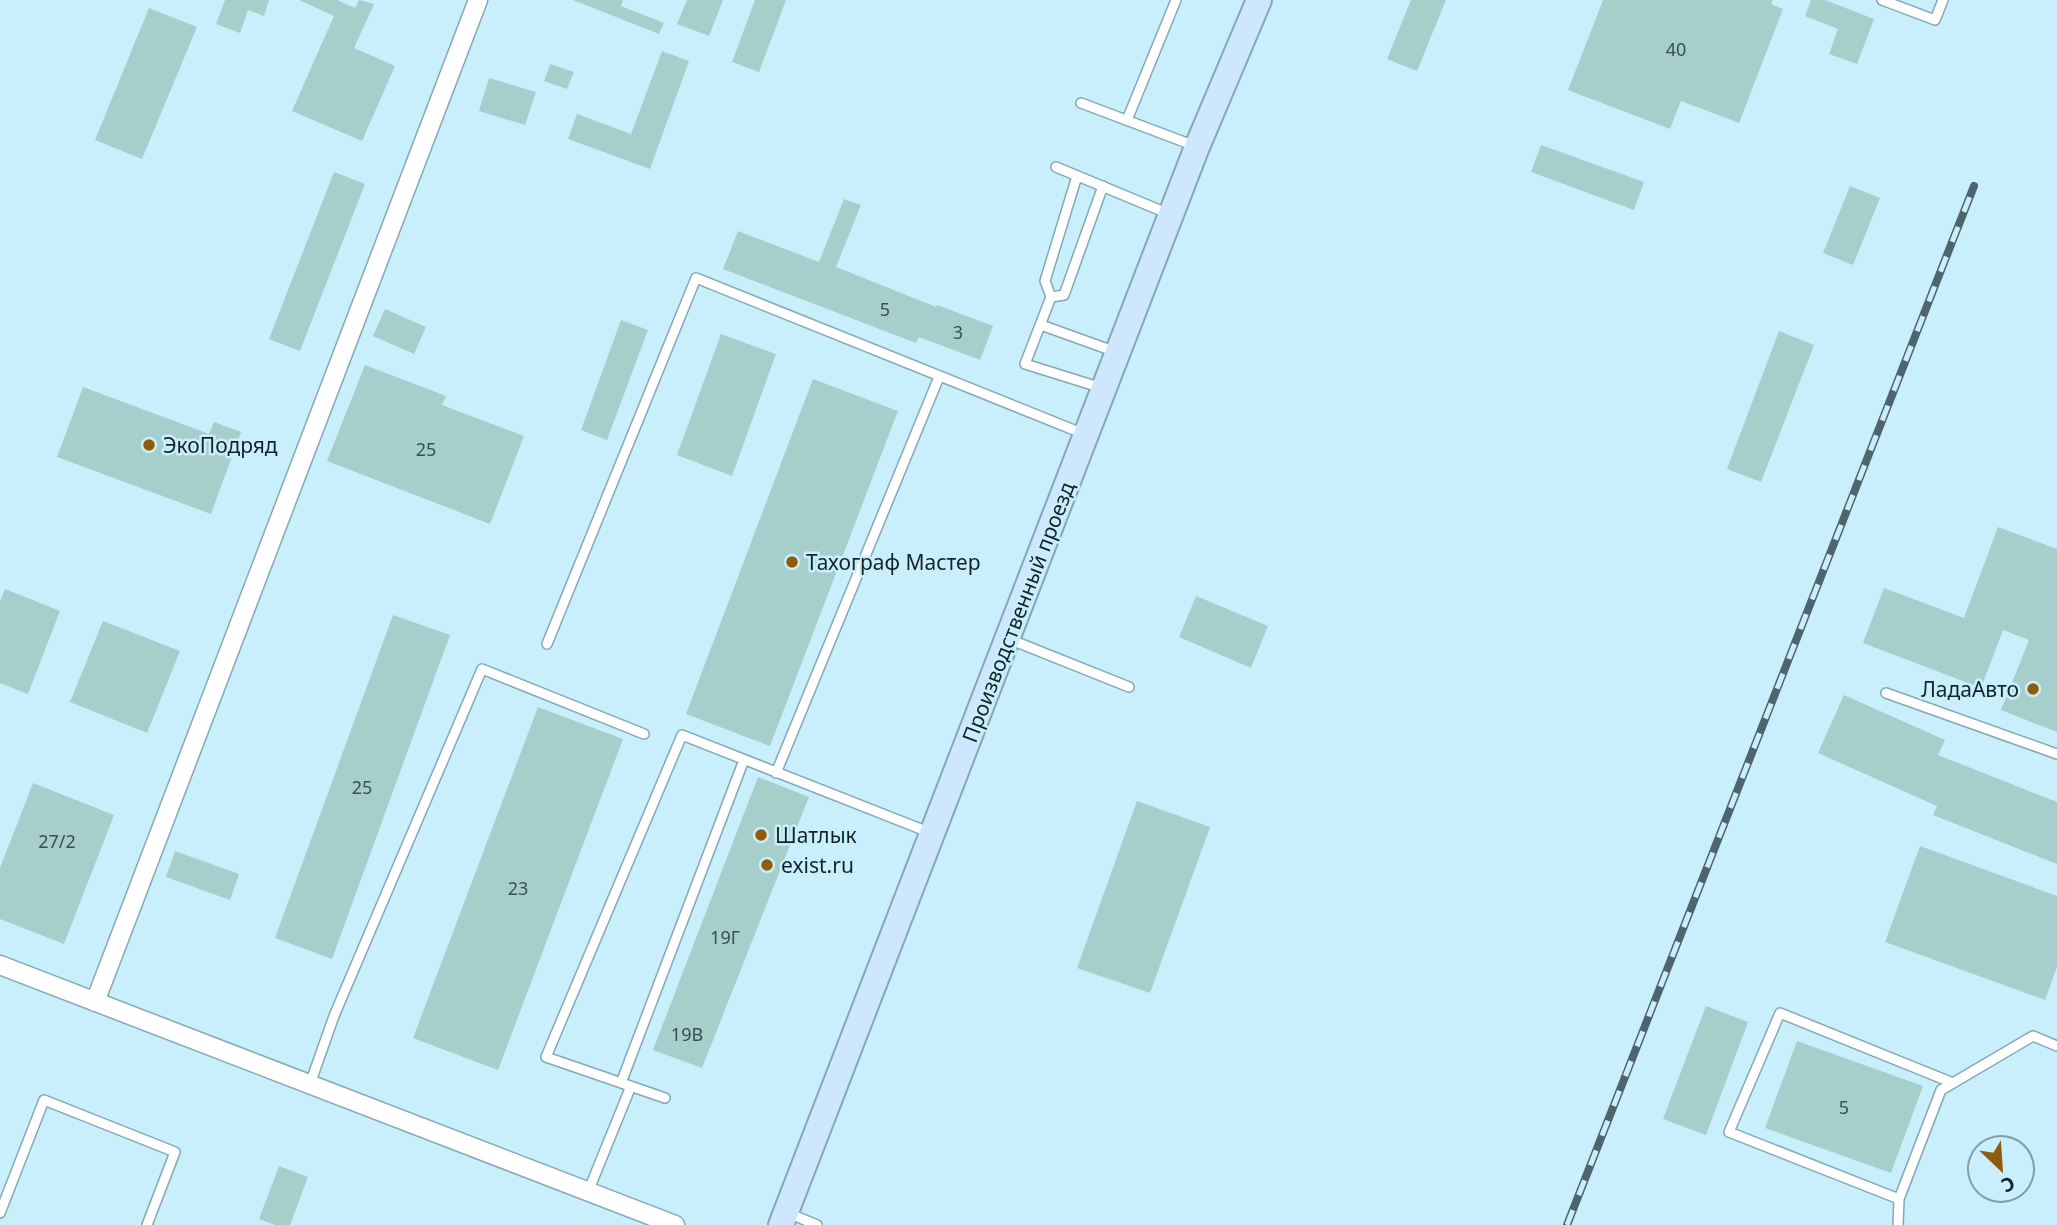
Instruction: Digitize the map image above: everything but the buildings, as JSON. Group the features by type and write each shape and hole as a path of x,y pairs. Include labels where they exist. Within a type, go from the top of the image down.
{"street":[{"path":"95,1002 478,0"},
{"name":"Производственный проезд","path":"784,1219 1197,147 1259,0"},
{"path":"0,965 675,1225"}],"lane":[{"path":"1127,120 1176,0"},
{"path":"1882,0 1935,20 1942,0"},
{"path":"1081,103 1197,147"},
{"path":"1056,167 1171,214"},
{"path":"1077,176 1045,281 1051,298 1025,364 1104,389"},
{"path":"1051,298 1064,295 1103,186"},
{"path":"547,644 696,278 1086,435"},
{"path":"1041,325 1118,353"},
{"path":"776,773 939,377"},
{"path":"1008,638 1129,687"},
{"path":"310,1084 334,1016 482,669 643,734"},
{"path":"1886,693 2057,754"},
{"path":"665,1098 547,1057 682,734 932,834"},
{"path":"588,1192 742,765"},
{"path":"1899,1199 1729,1132 1780,1013 1953,1083"},
{"path":"1898,1225 1899,1199 1941,1090 2033,1036 2057,1046"},
{"path":"0,1213 44,1100 175,1152 147,1225"},
{"path":"784,1219 817,1225"}],"railway":[{"path":"1567,1225 1974,186"}],"place":[{"name":"ЭкоПодряд","path":"149,445"},
{"name":"Тахограф Мастер","path":"792,562"},
{"name":"ЛадаАвто","path":"2033,689"},
{"name":"Шатлык","path":"761,835"},
{"name":"exist.ru","path":"767,865"}]}
